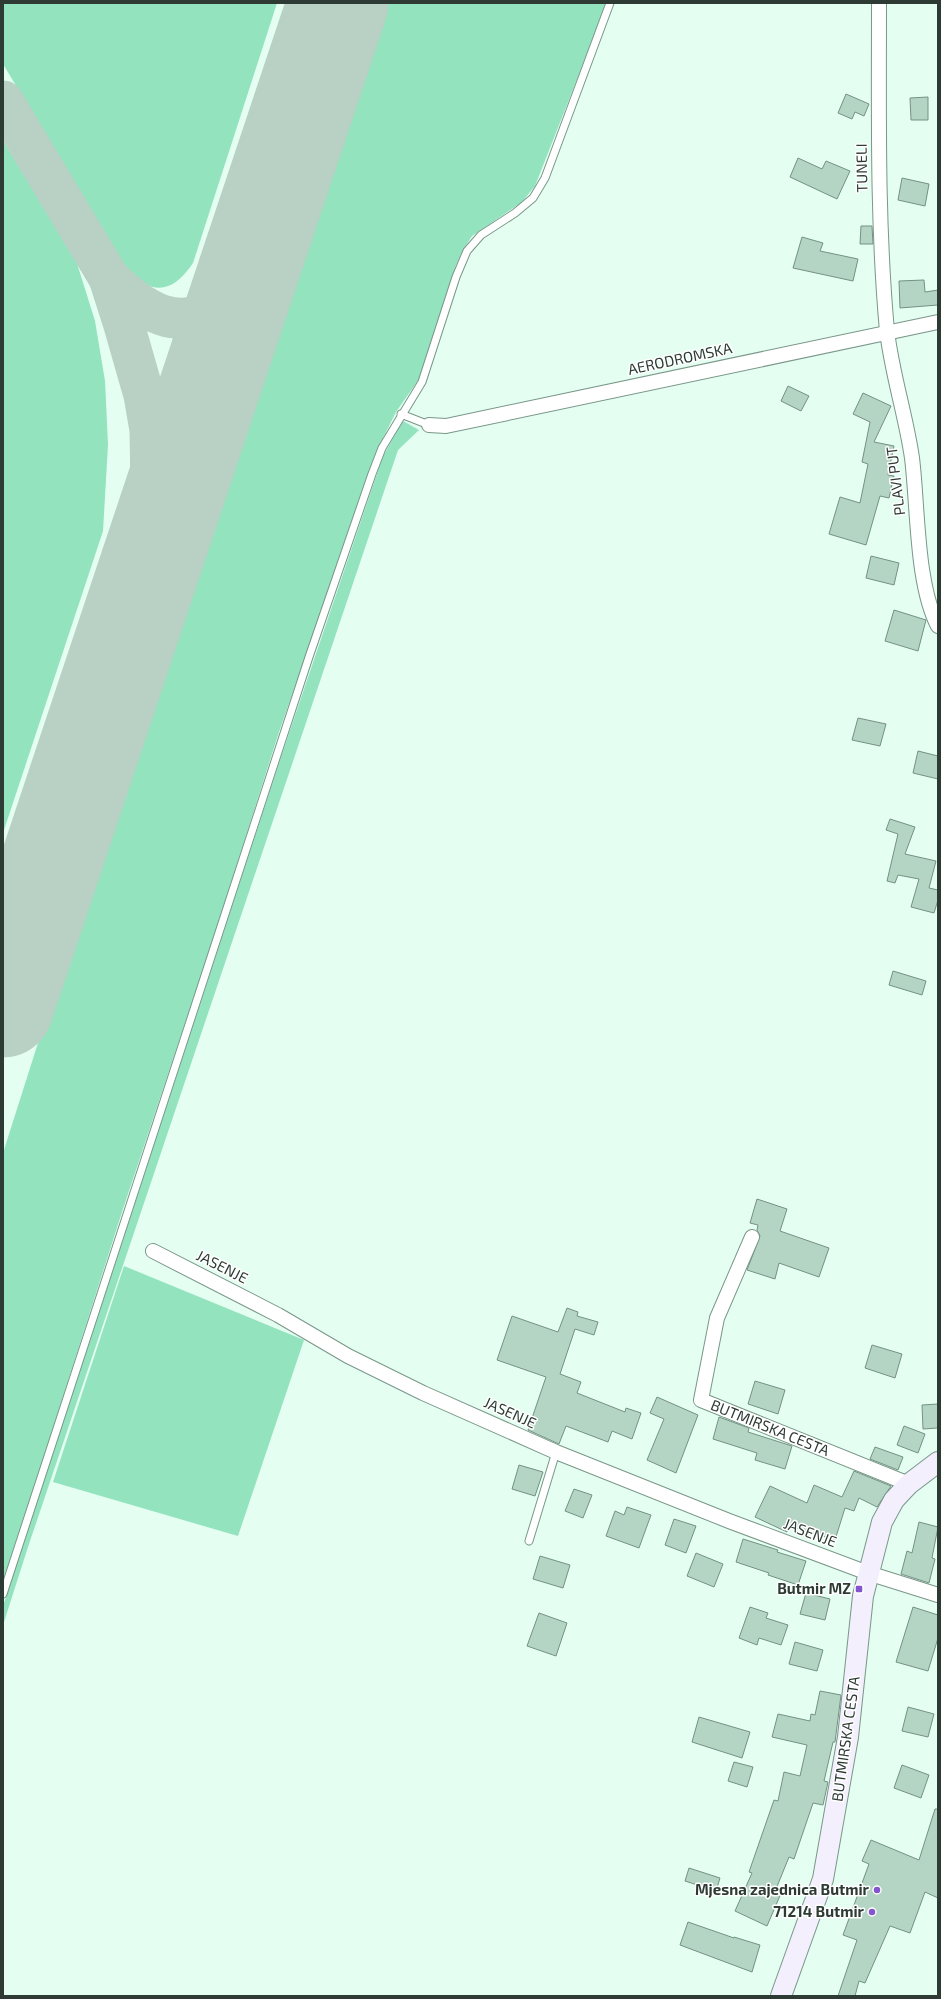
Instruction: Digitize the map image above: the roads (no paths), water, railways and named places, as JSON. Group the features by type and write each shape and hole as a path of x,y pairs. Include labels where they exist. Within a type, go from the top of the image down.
{"street":[{"name":"TUNELI","path":"879,3 880,201 888,332"},
{"name":"AERODROMSKA","path":"429,425 446,426 938,322"},
{"name":"PLAVI PUT","path":"888,332 912,459 922,563 927,594 938,626"},
{"name":"BUTMIRSKA CESTA","path":"752,1237 717,1318 701,1400 909,1484"},
{"name":"JASENJE","path":"153,1251 278,1315 362,1362 423,1393 556,1452 868,1573 938,1595"},
{"name":"BUTMIRSKA CESTA","path":"781,1996 823,1879 848,1736 863,1596 882,1522 894,1500 909,1484 938,1462"}],"lane":[{"path":"3,1594 309,657 372,474 382,448 401,414 422,382 456,277 467,251 481,235 515,213 533,198 544,178 610,3"},
{"path":"401,414 429,425"},
{"path":"529,1541 556,1452"}],"place":[{"name":"Butmir MZ","path":"859,1589"},
{"name":"Mjesna zajednica Butmir","path":"877,1890"},
{"name":"71214 Butmir","path":"872,1912"}]}
